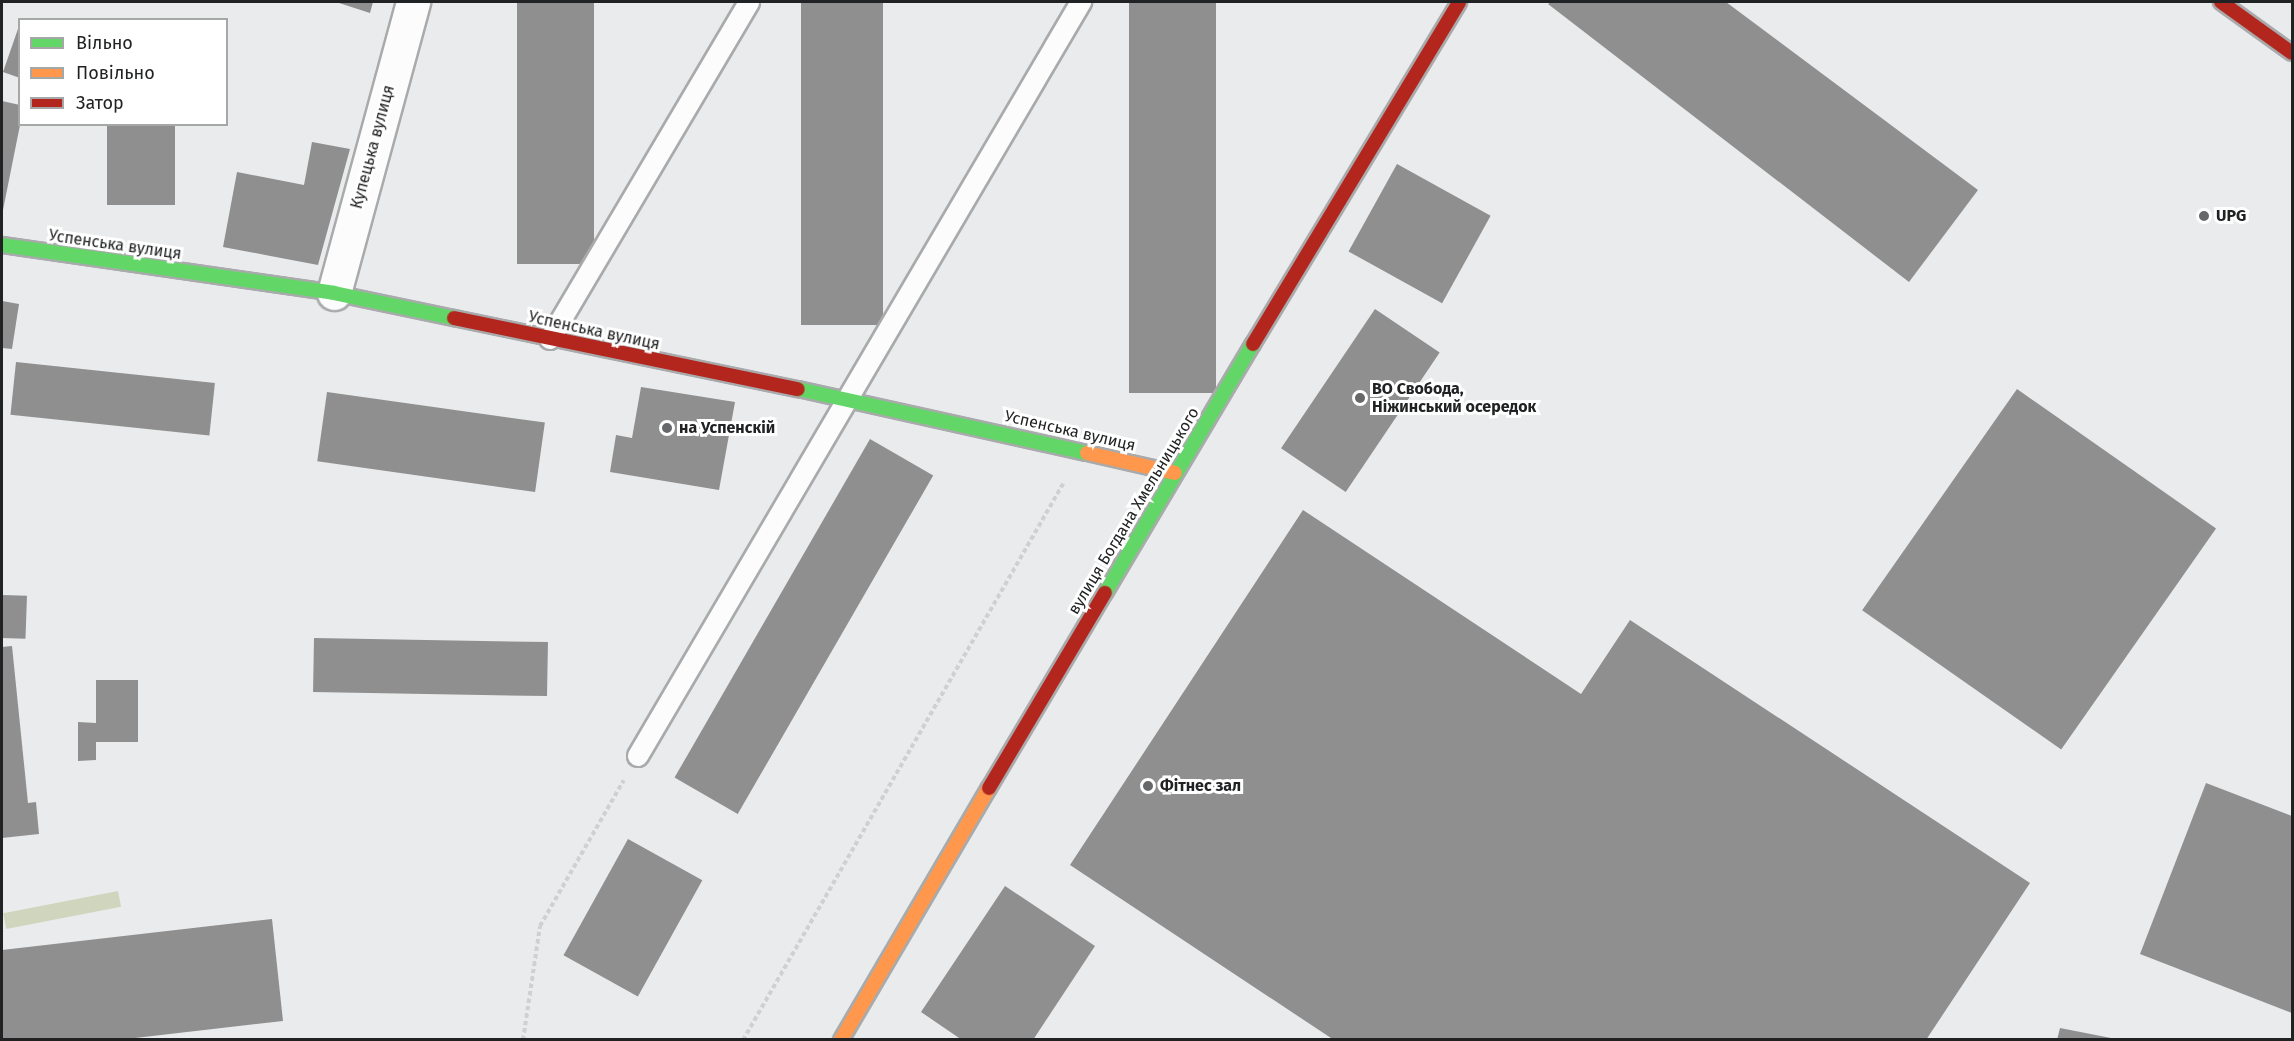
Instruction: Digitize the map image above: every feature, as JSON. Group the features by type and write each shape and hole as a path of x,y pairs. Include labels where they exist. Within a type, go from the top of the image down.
{"street":[{"name":"Купецька вулиця","path":"334,293 412,2"},
{"name":"вулиця Богдана Хмельницького","path":"842,1040 1175,472 1459,2"},
{"path":"2221,2 2292,53"},
{"name":"Успенська вулиця","path":"2,245 334,293 845,399 1175,472"}],"lane":[{"path":"550,339 749,2"},
{"path":"638,756 845,399 1081,2"}],"path":[{"path":"743,1040 1082,450"},
{"path":"523,1040 540,926 638,756"}],"green space":[{"path":"118,891 121,907 6,929 3,913"}],"building":[{"path":"336,2 373,2 370,13"},
{"path":"517,2 594,2 594,264 517,264"},
{"path":"801,2 883,2 883,325 801,325"},
{"path":"1129,2 1216,2 1216,393 1129,393"},
{"path":"1551,2 1726,2 1978,190 1909,282 1548,4"},
{"path":"18,29 18,77 3,72"},
{"path":"2,101 18,105 20,126 3,210"},
{"path":"107,126 175,126 175,205 107,205"},
{"path":"312,142 350,149 318,265 223,247 237,172 304,185"},
{"path":"1397,164 1491,216 1442,303 1349,251"},
{"path":"2,301 19,304 12,349 2,348"},
{"path":"1375,309 1440,353 1346,492 1281,448"},
{"path":"16,362 215,383 209,436 10,415"},
{"path":"641,387 735,402 719,490 610,472 616,435 632,438"},
{"path":"2017,389 2216,528 2061,750 1862,610"},
{"path":"327,392 545,423 535,492 317,461"},
{"path":"870,439 933,476 738,814 674,778"},
{"path":"1303,510 1581,694 1630,620 2030,883 1926,1040 1334,1040 1070,865"},
{"path":"2,595 27,596 25,639 2,638"},
{"path":"314,638 548,642 547,696 313,692"},
{"path":"12,646 28,803 36,802 39,834 2,838 2,647"},
{"path":"96,680 138,680 138,742 96,742 96,760 78,761 78,722 96,723"},
{"path":"2206,783 2292,816 2292,1013 2140,954"},
{"path":"628,839 702,880 638,997 564,955"},
{"path":"1005,886 1095,946 1033,1040 962,1040 921,1012"},
{"path":"272,919 283,1021 118,1040 2,1040 2,950"},
{"path":"2060,1028 2111,1038 2111,1040 2057,1040"}],"traffic: fast":[{"path":"2,245 334,293 454,318"},
{"path":"1105,593 1253,344"},
{"path":"798,389 1087,453"}],"traffic: slow":[{"path":"1087,453 1175,473"},
{"path":"841,1040 989,788"}],"traffic: jam":[{"path":"1253,344 1459,2"},
{"path":"2221,2 2292,53"},
{"path":"454,318 798,389"},
{"path":"989,788 1105,593"}],"place":[{"name":"UPG","path":"2204,216"},
{"name":"ВО Свобода, Ніжинський осередок","path":"1360,398"},
{"name":"на Успенскій","path":"667,428"},
{"name":"Фітнес зал","path":"1148,786"}]}
